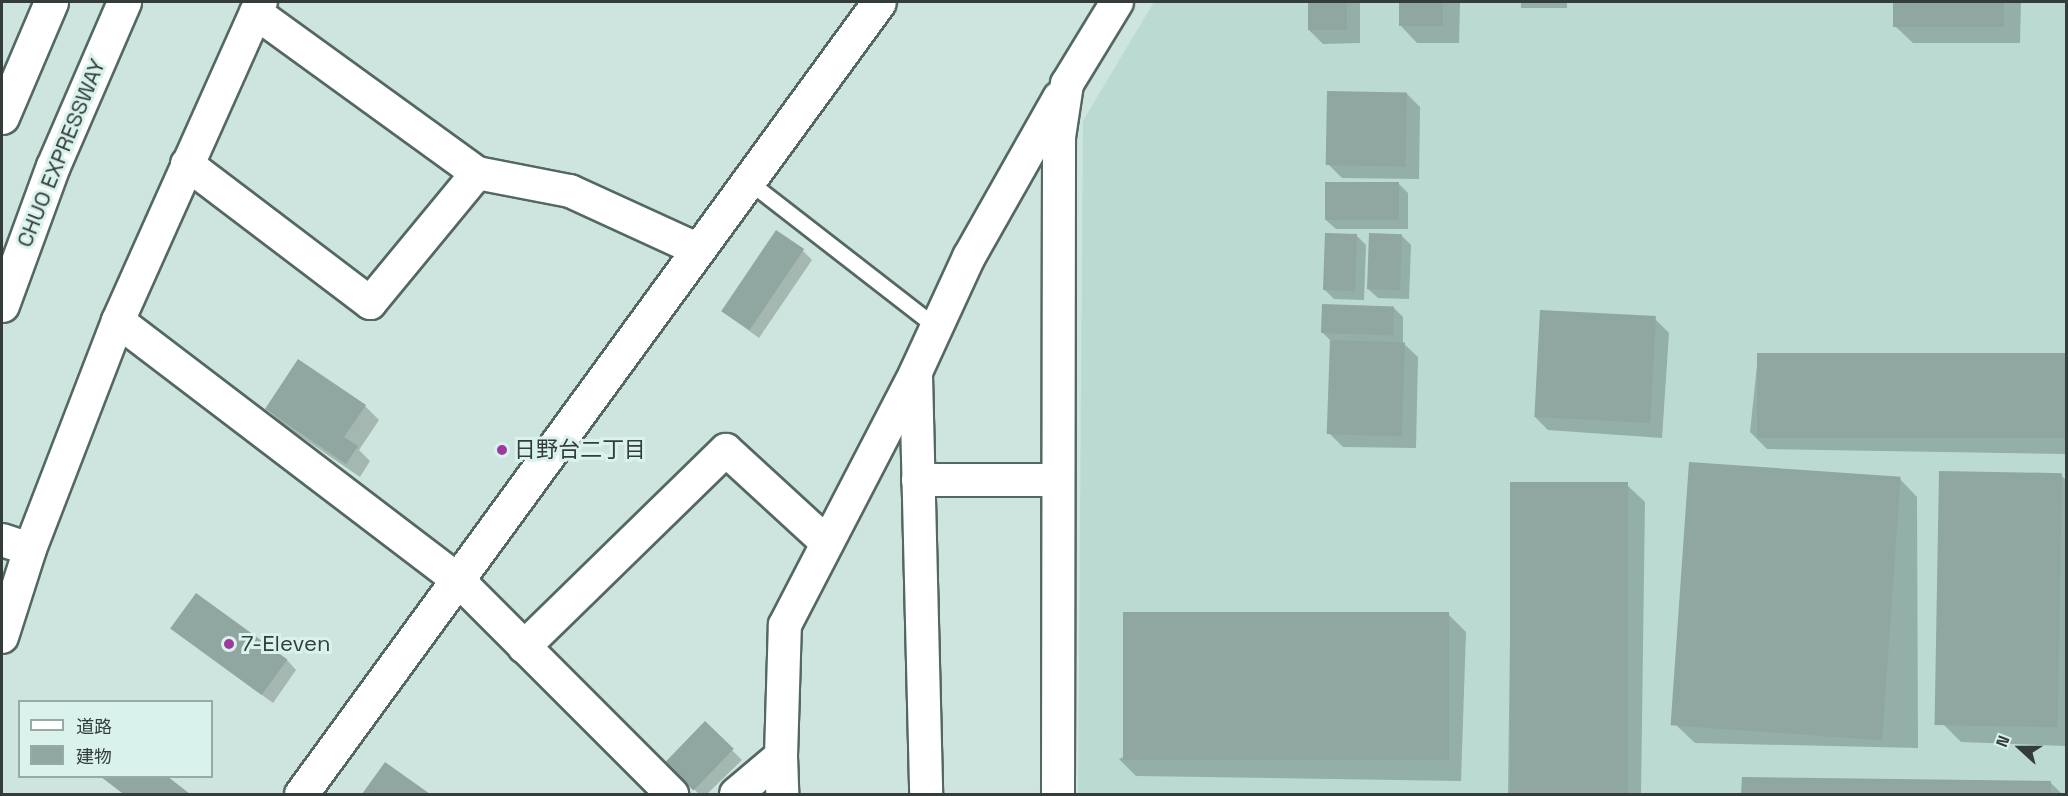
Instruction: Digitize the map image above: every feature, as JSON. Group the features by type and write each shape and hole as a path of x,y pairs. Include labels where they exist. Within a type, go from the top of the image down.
{"main road":[{"path":"2,117 51,2"},
{"name":"CHUO EXPRESSWAY","path":"2,305 53,166 124,2"},
{"path":"301,795 879,2"}],"street":[{"path":"782,795 785,625 916,372 935,326 969,257 1067,84 1117,2"},
{"path":"2,637 16,545 259,7 477,173 570,191 699,250"},
{"path":"1058,795 1059,138 1067,84"},
{"path":"187,164 370,303 477,173"},
{"path":"118,321 458,580 672,795"},
{"path":"916,372 926,795"},
{"path":"524,647 726,450 826,543"},
{"path":"918,480 1058,480"},
{"path":"736,795 781,756"}],"lane":[{"path":"748,181 935,326"}],"shaded area":[{"path":"1154,2 2066,2 2066,794 1078,794 1083,121"}],"building":[{"path":"1308,2 1347,2 1347,30 1308,30"},
{"path":"1399,2 1443,2 1443,26 1399,26"},
{"path":"1893,2 2004,2 2004,27 1893,27"},
{"path":"1327,91 1407,92 1406,166 1326,165"},
{"path":"1325,182 1399,182 1399,220 1325,220"},
{"path":"776,230 804,249 749,330 721,311"},
{"path":"1325,233 1357,234 1355,291 1323,290"},
{"path":"1369,233 1402,234 1400,290 1367,289"},
{"path":"1322,304 1394,307 1393,335 1321,333"},
{"path":"1540,310 1656,316 1650,423 1534,417"},
{"path":"1330,340 1405,343 1402,437 1327,434"},
{"path":"1757,353 2066,353 2066,438 1757,438"},
{"path":"298,359 366,405 344,437 358,446 346,464 265,409"},
{"path":"1689,462 1900,477 1882,740 1671,725"},
{"path":"1939,471 2062,473 2058,727 1935,725"},
{"path":"1510,482 1628,482 1628,794 1510,794"},
{"name":"7-Eleven","path":"196,593 287,659 262,695 170,629"},
{"path":"1123,612 1449,612 1449,760 1123,760"},
{"path":"705,721 734,749 693,791 665,763"},
{"path":"385,762 430,794 362,794"},
{"path":"1742,777 2051,781 2051,794 1741,794"},
{"path":"103,778 170,778 190,794 124,794"}],"place":[{"name":"日野台二丁目","path":"502,450"},
{"name":"7-Eleven","path":"229,644"}]}
